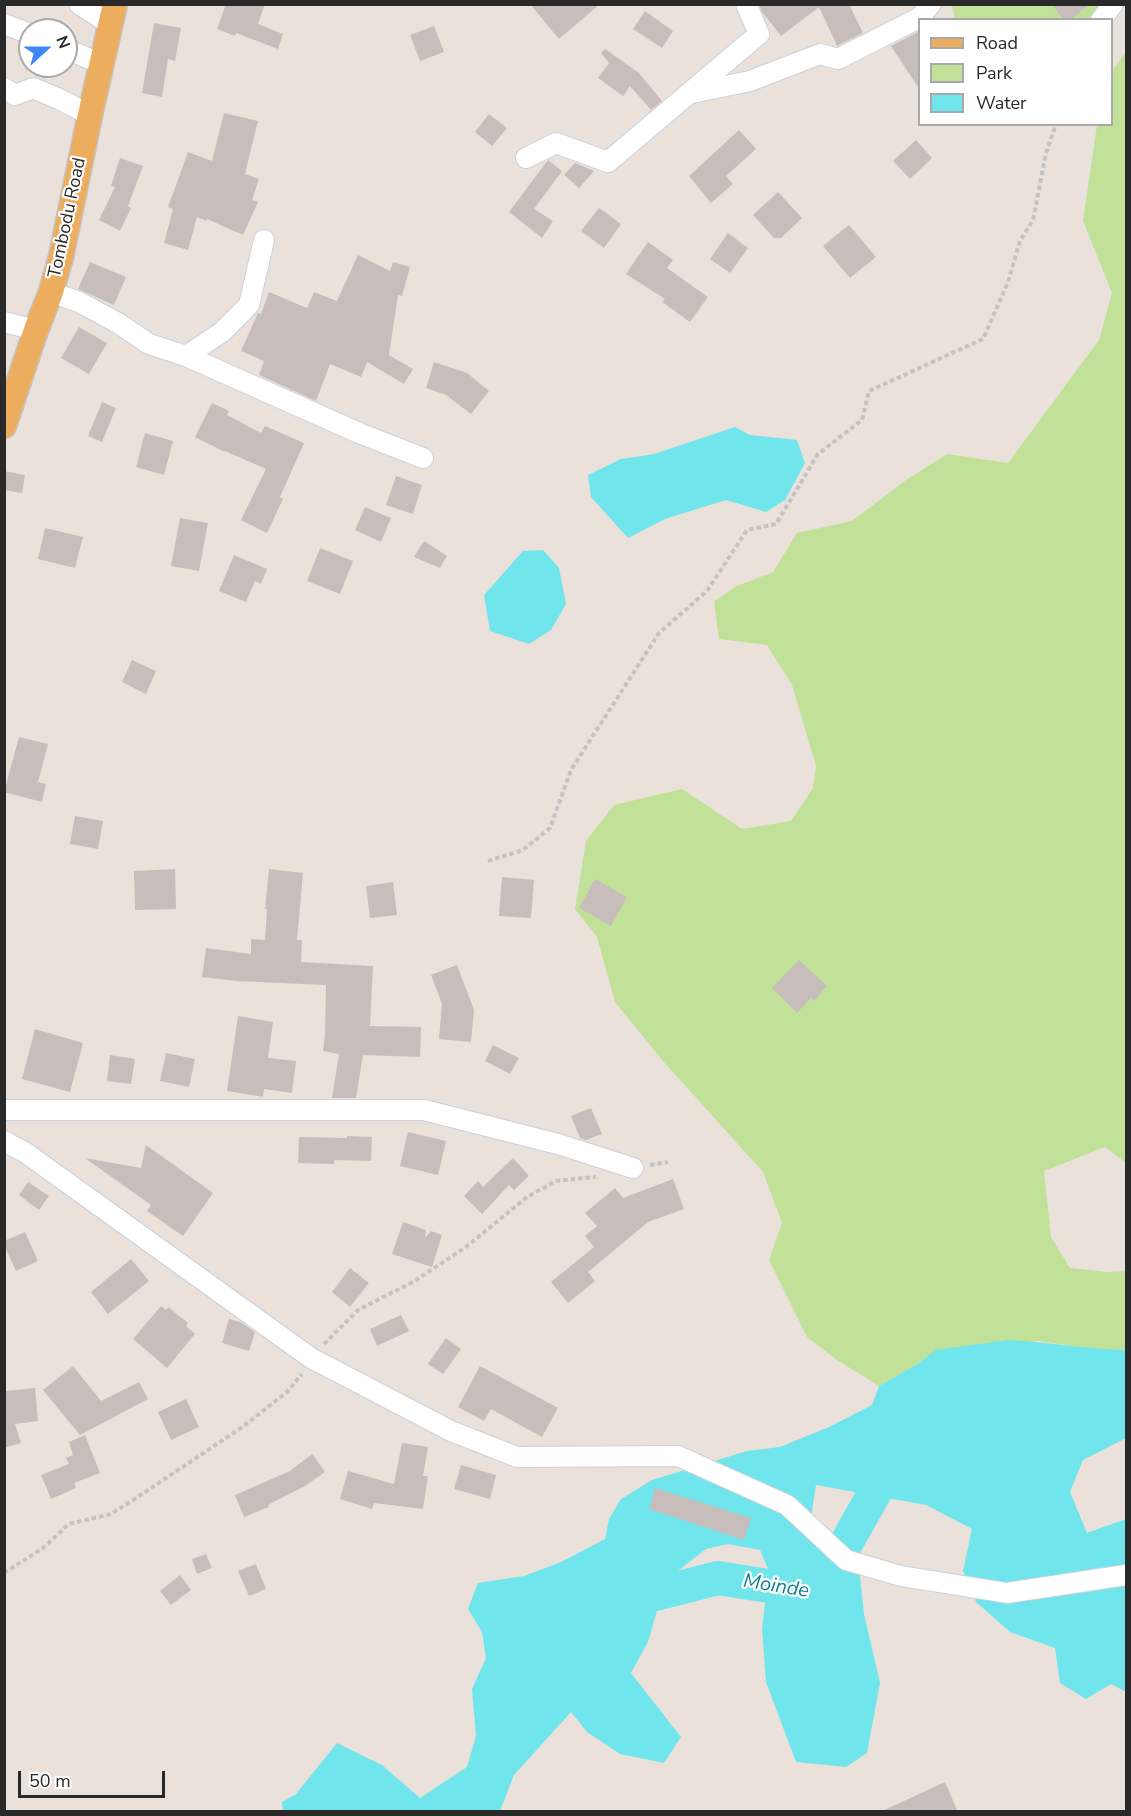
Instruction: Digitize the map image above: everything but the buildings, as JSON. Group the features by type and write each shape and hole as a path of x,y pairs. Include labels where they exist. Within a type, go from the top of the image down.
{"main road":[{"name":"Tombodu Road","path":"4,426 51,292 61,256 113,15"}],"street":[{"path":"79,4 113,15"},
{"path":"526,158 556,143 608,162 759,34 746,4"},
{"path":"919,18 931,4"},
{"path":"1102,18 1113,4"},
{"path":"690,93 750,81 820,54 838,59 918,19"},
{"path":"78,55 102,64"},
{"path":"4,88 15,95 33,88 90,115"},
{"path":"186,356 222,332 249,305 264,240"},
{"path":"51,292 89,307 118,323 148,344 186,356 358,433 423,458"},
{"path":"4,322 36,330"},
{"path":"4,1110 424,1110 558,1144 633,1168"},
{"path":"4,1140 311,1358 451,1431 516,1457 678,1456 787,1504 846,1560 901,1576 1007,1593 1126,1575"}],"path":[{"path":"488,861 523,850 550,828 571,770 659,633 707,591 747,530 776,524 818,454 862,420 869,391 983,339 1008,282 1020,242 1033,220 1044,163 1055,126"}],"green space":[{"path":"952,5 1103,5 1091,18 955,18"},
{"path":"1126,52 1126,1163 1105,1147 1044,1171 1051,1237 1070,1268 1108,1272 1126,1271 1126,1350 1093,1349 1039,1341 937,1350 879,1386 837,1360 807,1337 769,1260 782,1223 763,1172 663,1061 615,1002 597,937 575,909 586,841 614,805 682,789 742,829 791,821 813,788 816,766 792,685 767,645 719,639 714,601 737,586 773,572 797,533 852,521 906,480 947,454 1008,463 1099,340 1112,293 1083,221 1097,126 1113,126 1113,70"}],"water":[{"path":"735,427 750,435 797,440 805,463 785,500 766,512 726,500 665,519 628,538 591,497 588,475 621,459 654,454"},
{"path":"543,550 559,568 566,604 551,630 529,644 490,631 484,595 523,551"},
{"path":"1008,1340 1126,1350 1126,1438 1083,1460 1070,1492 1087,1533 1126,1519 1126,1692 1111,1684 1086,1699 1060,1683 1055,1648 1010,1632 976,1602 963,1571 972,1529 926,1505 816,1485 811,1518 858,1558 864,1614 880,1683 867,1753 846,1767 796,1762 766,1682 762,1629 769,1571 760,1550 728,1544 706,1549 666,1580 648,1642 631,1673 681,1737 664,1763 620,1754 587,1732 571,1712 514,1775 500,1811 283,1812 282,1802 296,1794 337,1743 382,1765 420,1798 467,1767 476,1736 472,1689 486,1658 482,1632 468,1609 478,1583 524,1576 561,1562 605,1539 609,1519 621,1499 652,1480 747,1451 780,1447 829,1427 872,1405 879,1386 916,1365 936,1350"}],"waterway":[{"name":"Moinde","path":"618,1608 632,1600 718,1578 818,1594 837,1579 840,1554 896,1455"}]}
